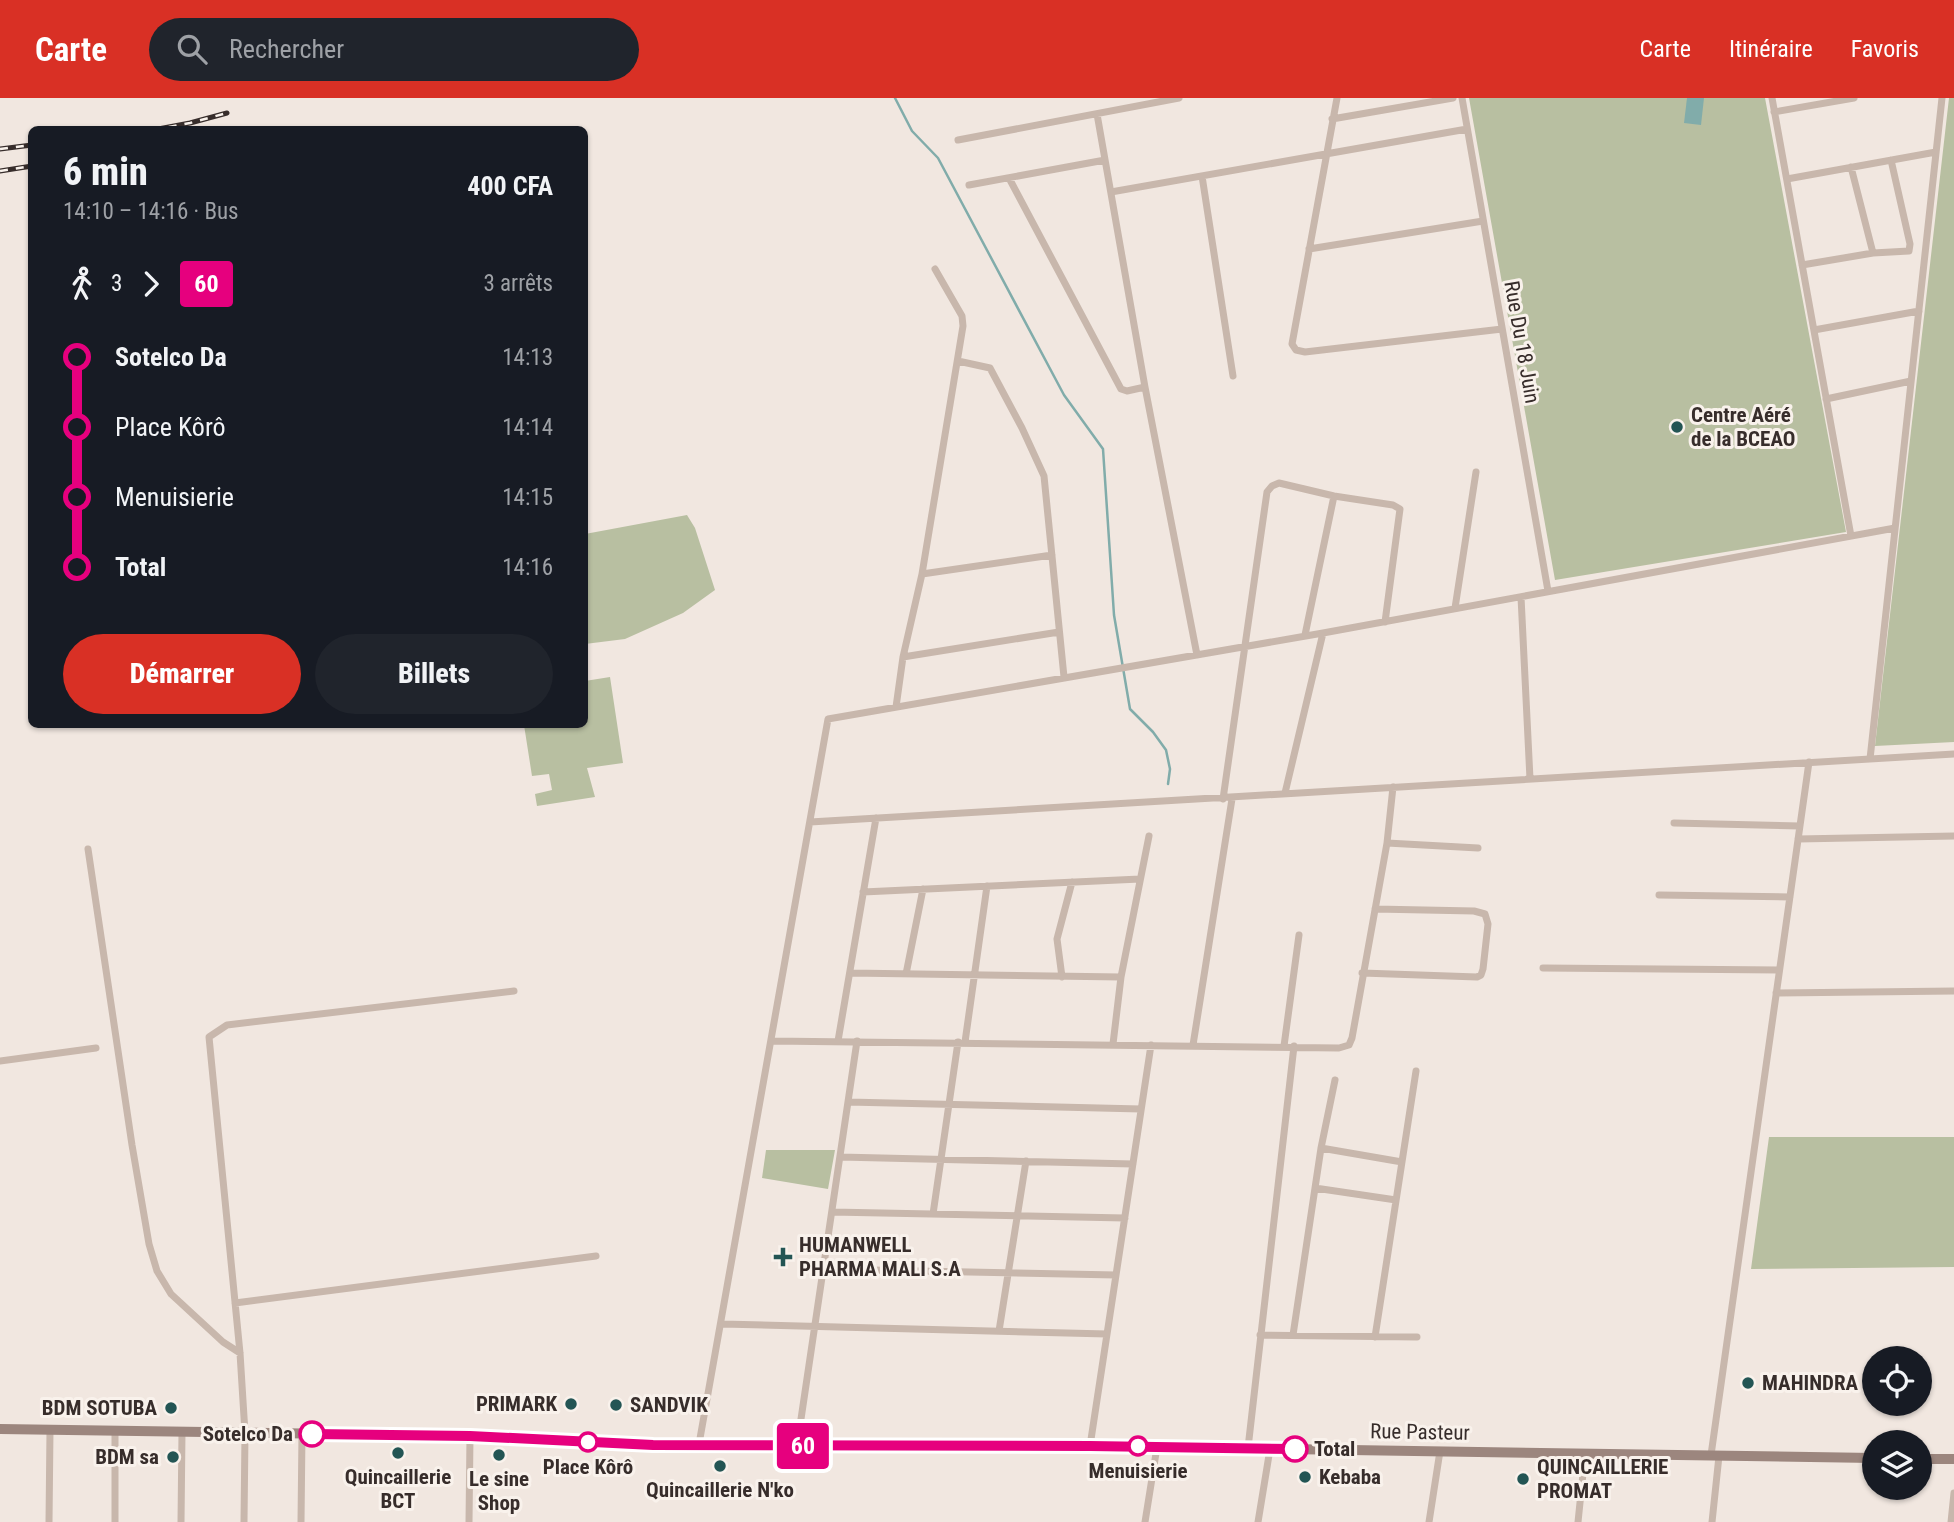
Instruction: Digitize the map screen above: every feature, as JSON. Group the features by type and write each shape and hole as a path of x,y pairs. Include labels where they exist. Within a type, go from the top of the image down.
{"main road":[{"name":"Rue Pasteur","path":"0,1429 470,1436 653,1445 1090,1446 1862,1458"},
{"path":"1932,1459 1954,1459"}],"street":[{"path":"958,141 1179,98"},
{"path":"1337,98 1292,344 1296,350 1305,352 1502,329"},
{"path":"1332,118 1453,98"},
{"name":"Rue Du 18 Juin","path":"1462,98 1548,591"},
{"path":"1772,98 1851,536"},
{"path":"1774,112 1854,98"},
{"path":"1870,759 1942,98"},
{"path":"1097,114 1145,387 1197,655"},
{"path":"1111,192 1467,129"},
{"path":"1787,179 1936,152"},
{"path":"969,186 1105,160"},
{"path":"1802,265 1909,250 1910,244 1891,160"},
{"path":"1851,167 1873,253"},
{"path":"1202,176 1233,376"},
{"path":"1009,178 1121,389 1127,391 1145,387"},
{"path":"1309,249 1483,221"},
{"path":"896,707 903,657 922,574 963,326 962,316 935,269"},
{"path":"1814,330 1919,311"},
{"path":"958,360 990,368 1044,476 1065,677"},
{"path":"1826,398 1911,381"},
{"path":"1455,608 1476,472"},
{"path":"1223,799 1267,492 1272,486 1279,483 1334,496 1393,505 1400,509 1385,622"},
{"path":"1305,635 1334,496"},
{"path":"699,1444 828,719 1385,622 1895,528"},
{"path":"922,574 1052,555"},
{"path":"1521,597 1530,779"},
{"path":"903,657 1059,632"},
{"path":"1285,793 1323,633"},
{"path":"810,822 1954,754"},
{"path":"1712,1522 1715,1455 1809,762"},
{"path":"772,1041 1339,1048 1349,1045 1387,843 1393,787"},
{"path":"1193,1045 1232,799"},
{"path":"838,1041 876,818"},
{"path":"1674,823 1800,825"},
{"path":"1113,1044 1121,977 1149,836"},
{"path":"1798,839 1954,836"},
{"path":"1387,843 1478,848"},
{"path":"88,849 132,1145 152,1253 158,1271 171,1294 223,1342 240,1353"},
{"path":"863,892 1140,879"},
{"path":"1062,976 1057,939 1072,881"},
{"path":"933,1214 950,1104 975,975 987,886"},
{"path":"906,974 923,889"},
{"path":"1659,895 1790,897"},
{"path":"1362,973 1477,977 1483,969 1488,925 1485,914 1474,911 1375,909"},
{"path":"1284,1046 1299,935"},
{"path":"1543,968 1779,970"},
{"path":"850,973 1121,977"},
{"path":"244,1522 244,1433 240,1353 209,1037 227,1025 514,991"},
{"path":"1776,993 1954,991"},
{"path":"797,1446 858,1041"},
{"path":"1090,1446 1151,1045"},
{"path":"1248,1448 1294,1046"},
{"path":"0,1061 96,1048"},
{"path":"1375,1337 1416,1071"},
{"path":"1293,1335 1321,1148 1335,1080"},
{"path":"848,1102 1141,1110"},
{"path":"1321,1148 1402,1162"},
{"path":"840,1157 1133,1164"},
{"path":"999,1331 1026,1161"},
{"path":"1315,1188 1396,1200"},
{"path":"832,1212 1125,1218"},
{"path":"235,1303 596,1256"},
{"path":"823,1269 1116,1275"},
{"path":"722,1324 1107,1334"},
{"path":"1261,1335 1418,1337"},
{"path":"49,1522 50,1430"},
{"path":"115,1430 115,1522"},
{"path":"181,1432 181,1522"},
{"path":"301,1522 302,1433"},
{"path":"469,1522 470,1436"},
{"path":"1146,1522 1157,1447"},
{"path":"1258,1522 1270,1449"},
{"path":"1429,1522 1440,1451"},
{"path":"1578,1522 1585,1454"},
{"path":"1951,1522 1954,1493"}],"green space":[{"name":"Centre Aéré de la BCEAO","path":"1469,98 1765,98 1846,532 1555,580"},
{"path":"1949,98 1954,98 1954,742 1875,746"},
{"path":"687,515 695,528 715,590 683,613 625,639 588,644 588,533"},
{"path":"610,677 623,763 587,768 595,797 537,806 535,794 552,790 549,774 532,776 524,728 588,728 588,681"},
{"path":"1769,1137 1954,1137 1954,1267 1751,1269"},
{"path":"766,1150 835,1150 828,1189 762,1178"}],"water":[{"path":"1687,98 1704,98 1701,125 1684,123"}],"waterway":[{"path":"895,98 912,131 938,158 1064,395 1103,449 1114,615 1130,709 1153,732 1166,750 1170,769 1168,784"}],"railway":[{"path":"174,126 227,113"},
{"path":"0,149 28,146"},
{"path":"0,171 28,167"}],"bus line":[{"name":"60","path":"312,1434 470,1436 653,1445 1295,1449"}],"place":[{"name":"Centre Aéré de la BCEAO","path":"1677,427"},
{"name":"HUMANWELL PHARMA MALI S.A","path":"783,1257"},
{"name":"MAHINDRA","path":"1748,1383"},
{"name":"PRIMARK","path":"571,1404"},
{"name":"SANDVIK","path":"616,1405"},
{"name":"BDM SOTUBA","path":"171,1408"},
{"name":"Sotelco Da","path":"312,1434"},
{"name":"Place Kôrô","path":"588,1442"},
{"name":"Menuisierie","path":"1138,1446"},
{"name":"Total","path":"1295,1449"},
{"name":"Quincaillerie BCT","path":"398,1453"},
{"name":"Le sine Shop","path":"499,1455"},
{"name":"BDM sa","path":"173,1457"},
{"name":"Quincaillerie N'ko","path":"720,1466"},
{"name":"Kebaba","path":"1305,1477"},
{"name":"QUINCAILLERIE PROMAT","path":"1523,1479"}]}
